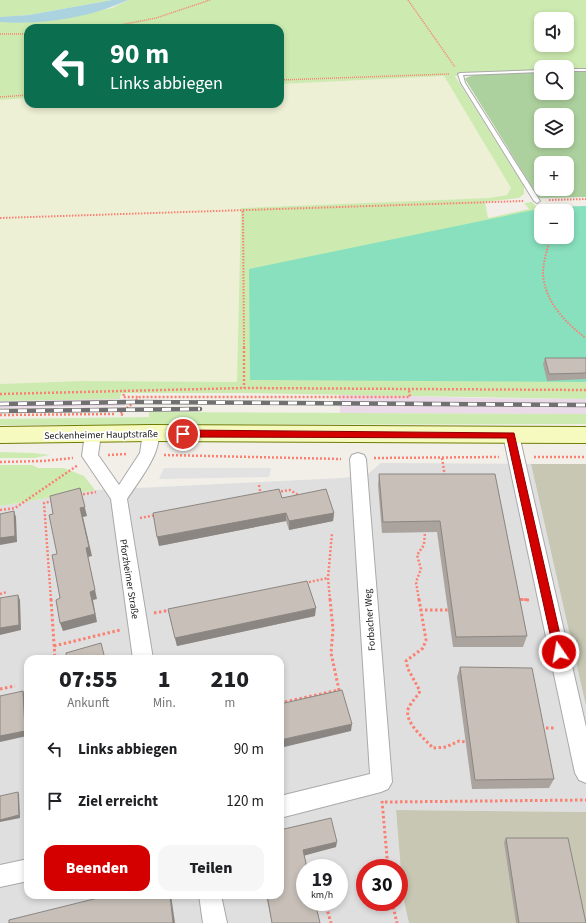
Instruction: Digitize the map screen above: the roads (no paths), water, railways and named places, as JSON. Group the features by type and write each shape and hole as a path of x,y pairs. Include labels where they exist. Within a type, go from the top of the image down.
{"main road":[{"name":"Seckenheimer Hauptstraße","path":"0,435 151,434 586,436"}],"street":[{"name":"Pforzheimer Straße","path":"93,434 90,456 115,493 122,521 142,655"},
{"path":"115,493 148,454 151,434"},
{"path":"511,435 586,773"},
{"name":"Forbacher Weg","path":"284,806 380,782 358,459"},
{"path":"0,876 24,871"},
{"path":"211,899 215,923"}],"lane":[{"path":"574,70 586,70"},
{"path":"534,71 460,74 463,83 537,201"}],"water":[{"path":"112,0 128,0 82,16 66,19 16,23 0,22 0,17 29,15"}],"railway":[{"path":"0,404 135,402 586,405"},
{"path":"0,411 200,409"}]}
